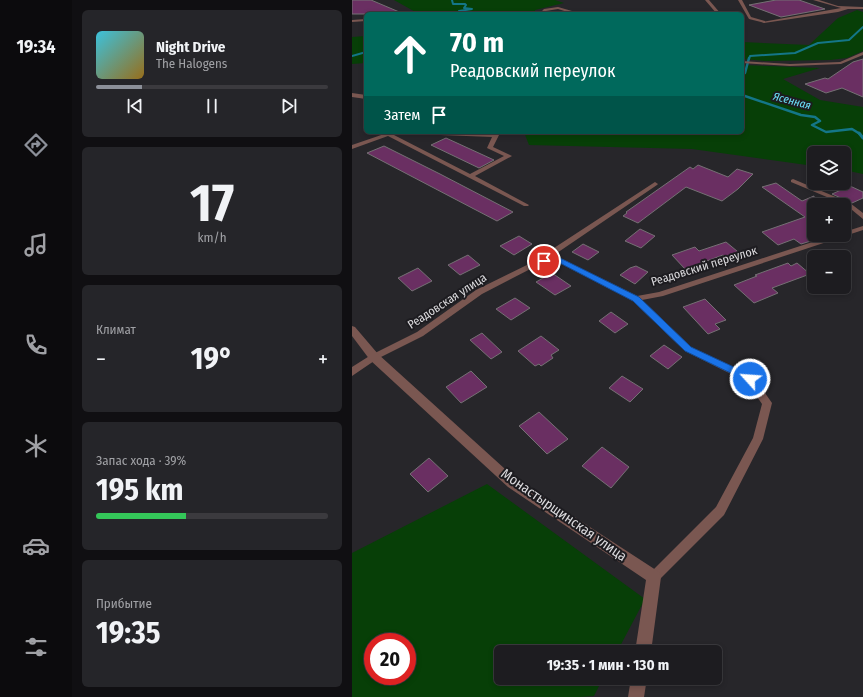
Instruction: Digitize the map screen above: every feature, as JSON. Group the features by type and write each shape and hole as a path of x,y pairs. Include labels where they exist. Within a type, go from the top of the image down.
{"street":[{"path":"815,0 846,8 863,8"},
{"path":"764,22 838,11 846,8"},
{"path":"352,95 364,97"},
{"name":"Монастырщинская улица","path":"352,329 374,357 512,483 654,577"},
{"path":"644,645 654,577"},
{"path":"636,697 638,685"}],"lane":[{"path":"707,0 717,12"},
{"path":"740,0 750,18"},
{"path":"543,12 544,10 558,8 571,12"},
{"path":"744,17 764,22"},
{"path":"352,21 364,20"},
{"path":"744,62 790,65 841,63 863,53"},
{"path":"352,147 388,134 526,205"},
{"path":"469,134 496,135 490,148 509,156 470,176"},
{"path":"792,181 848,204 863,217"},
{"name":"Реадовская улица","path":"352,372 374,357 420,334 479,292 534,264 655,184"},
{"name":"Реадовский переулок","path":"851,232 863,228"},
{"name":"Реадовский переулок","path":"636,299 660,294 821,242"},
{"path":"534,264 554,257 636,299 688,349 750,379 767,403 758,438 720,511 654,577"}],"green space":[{"path":"394,0 555,0 564,3 535,10 536,12 415,12"},
{"path":"857,10 863,12 863,51 847,58 830,60 766,61 744,59 744,42 809,45 838,18"},
{"path":"364,36 364,63 352,64 352,37"},
{"path":"744,65 820,68 783,79 820,100 863,107 863,174 851,171 851,146 807,146 807,165 692,149 529,145 525,134 744,134"},
{"path":"487,484 645,599 621,645 494,645 494,685 600,685 594,696 352,697 352,553"}],"building":[{"path":"352,0 371,0 399,12 364,12 364,14 352,14"},
{"path":"776,0 799,0 825,9 781,17 749,5"},
{"path":"863,59 863,97 842,88 826,93 805,84 825,78 828,79 853,62"},
{"path":"446,138 494,160 479,168 431,145"},
{"path":"384,146 513,212 497,221 367,153"},
{"path":"698,165 728,177 737,169 753,174 738,189 722,201 686,187 638,223 623,216 627,213 626,212 690,167 693,169"},
{"path":"776,183 802,201 807,199 808,242 801,244 794,239 778,245 762,232 805,217 762,187"},
{"path":"851,186 863,192 863,198 852,203 851,198 841,198 832,194 841,190 851,190"},
{"path":"640,229 655,236 641,248 625,241"},
{"path":"519,236 532,244 514,255 500,246"},
{"path":"726,242 743,256 729,261 723,255 685,269 672,255 695,247 699,251"},
{"path":"583,244 599,252 588,260 572,252"},
{"path":"468,255 480,265 460,275 448,265"},
{"path":"788,263 791,266 797,263 807,271 807,275 772,288 778,293 754,303 734,285 757,276 755,275"},
{"path":"636,266 648,272 635,284 620,275 630,268"},
{"path":"418,268 432,281 412,291 398,278"},
{"path":"552,273 571,286 555,295 536,282"},
{"path":"515,298 530,308 511,320 496,309"},
{"path":"705,299 726,320 715,324 720,329 708,334 683,307"},
{"path":"611,312 628,324 615,333 599,321"},
{"path":"482,333 502,352 491,359 470,340"},
{"path":"541,336 559,350 551,355 553,358 541,366 539,364 535,366 518,351"},
{"path":"664,345 682,357 668,369 650,356"},
{"path":"471,371 487,387 461,403 446,387"},
{"path":"622,376 643,389 630,402 609,388"},
{"path":"539,412 568,439 547,454 519,426"},
{"path":"602,447 629,467 611,488 582,466"},
{"path":"429,458 448,476 428,492 410,474"}],"waterway":[{"name":"Ясенная","path":"452,0 453,4 465,4 466,5 464,8 472,9 459,11 460,12"},
{"path":"749,59 750,56 795,53 818,43 849,40 863,27"},
{"path":"352,56 364,53"},
{"path":"744,73 749,58"},
{"name":"Ясенная","path":"744,96 801,115 815,117 820,121 812,125 826,132 852,129 860,134"},
{"name":"Ясенная","path":"860,134 863,138"}],"route":[{"path":"544,261 554,257 636,299 688,349 750,379"}]}
